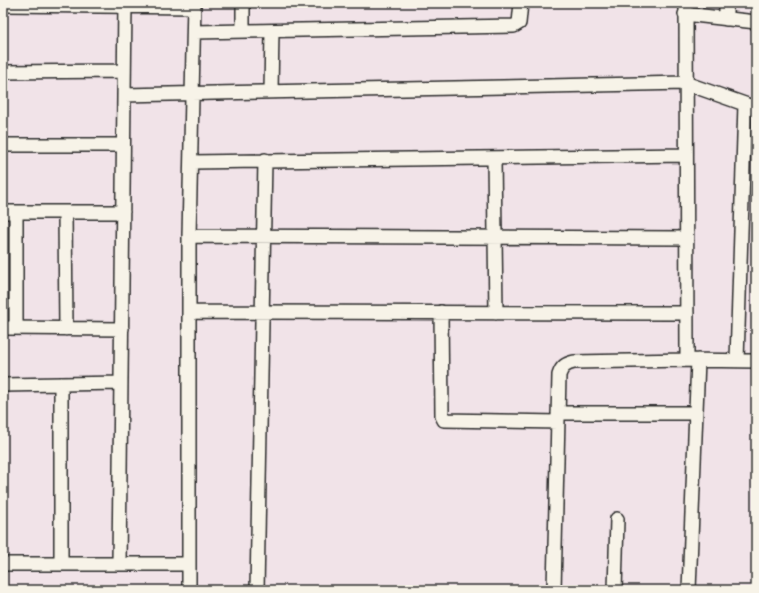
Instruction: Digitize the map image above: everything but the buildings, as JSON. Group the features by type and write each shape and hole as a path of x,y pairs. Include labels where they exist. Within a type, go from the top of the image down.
{"street":[{"path":"243,3 243,31"},
{"path":"194,32 514,26 519,23 521,18 521,3"},
{"path":"726,3 726,18"},
{"path":"3,5 194,5 192,162 189,236 189,590"},
{"path":"120,564 125,5"},
{"path":"689,590 696,413 687,313 685,83 686,9 726,18 756,22"},
{"path":"271,92 272,31"},
{"path":"3,72 124,71"},
{"path":"124,95 685,83 750,106 737,360"},
{"path":"3,145 123,145"},
{"path":"192,162 686,155"},
{"path":"494,158 496,312"},
{"path":"257,590 265,160"},
{"path":"122,329 10,328 10,212 123,212"},
{"path":"65,212 66,329"},
{"path":"189,236 686,238"},
{"path":"189,312 687,313"},
{"path":"441,312 442,416 444,420 696,413"},
{"path":"554,590 559,375 561,368 567,364 692,360 756,361"},
{"path":"3,385 121,383"},
{"path":"61,384 61,564"},
{"path":"615,590 617,519"},
{"path":"3,564 189,564"}]}
